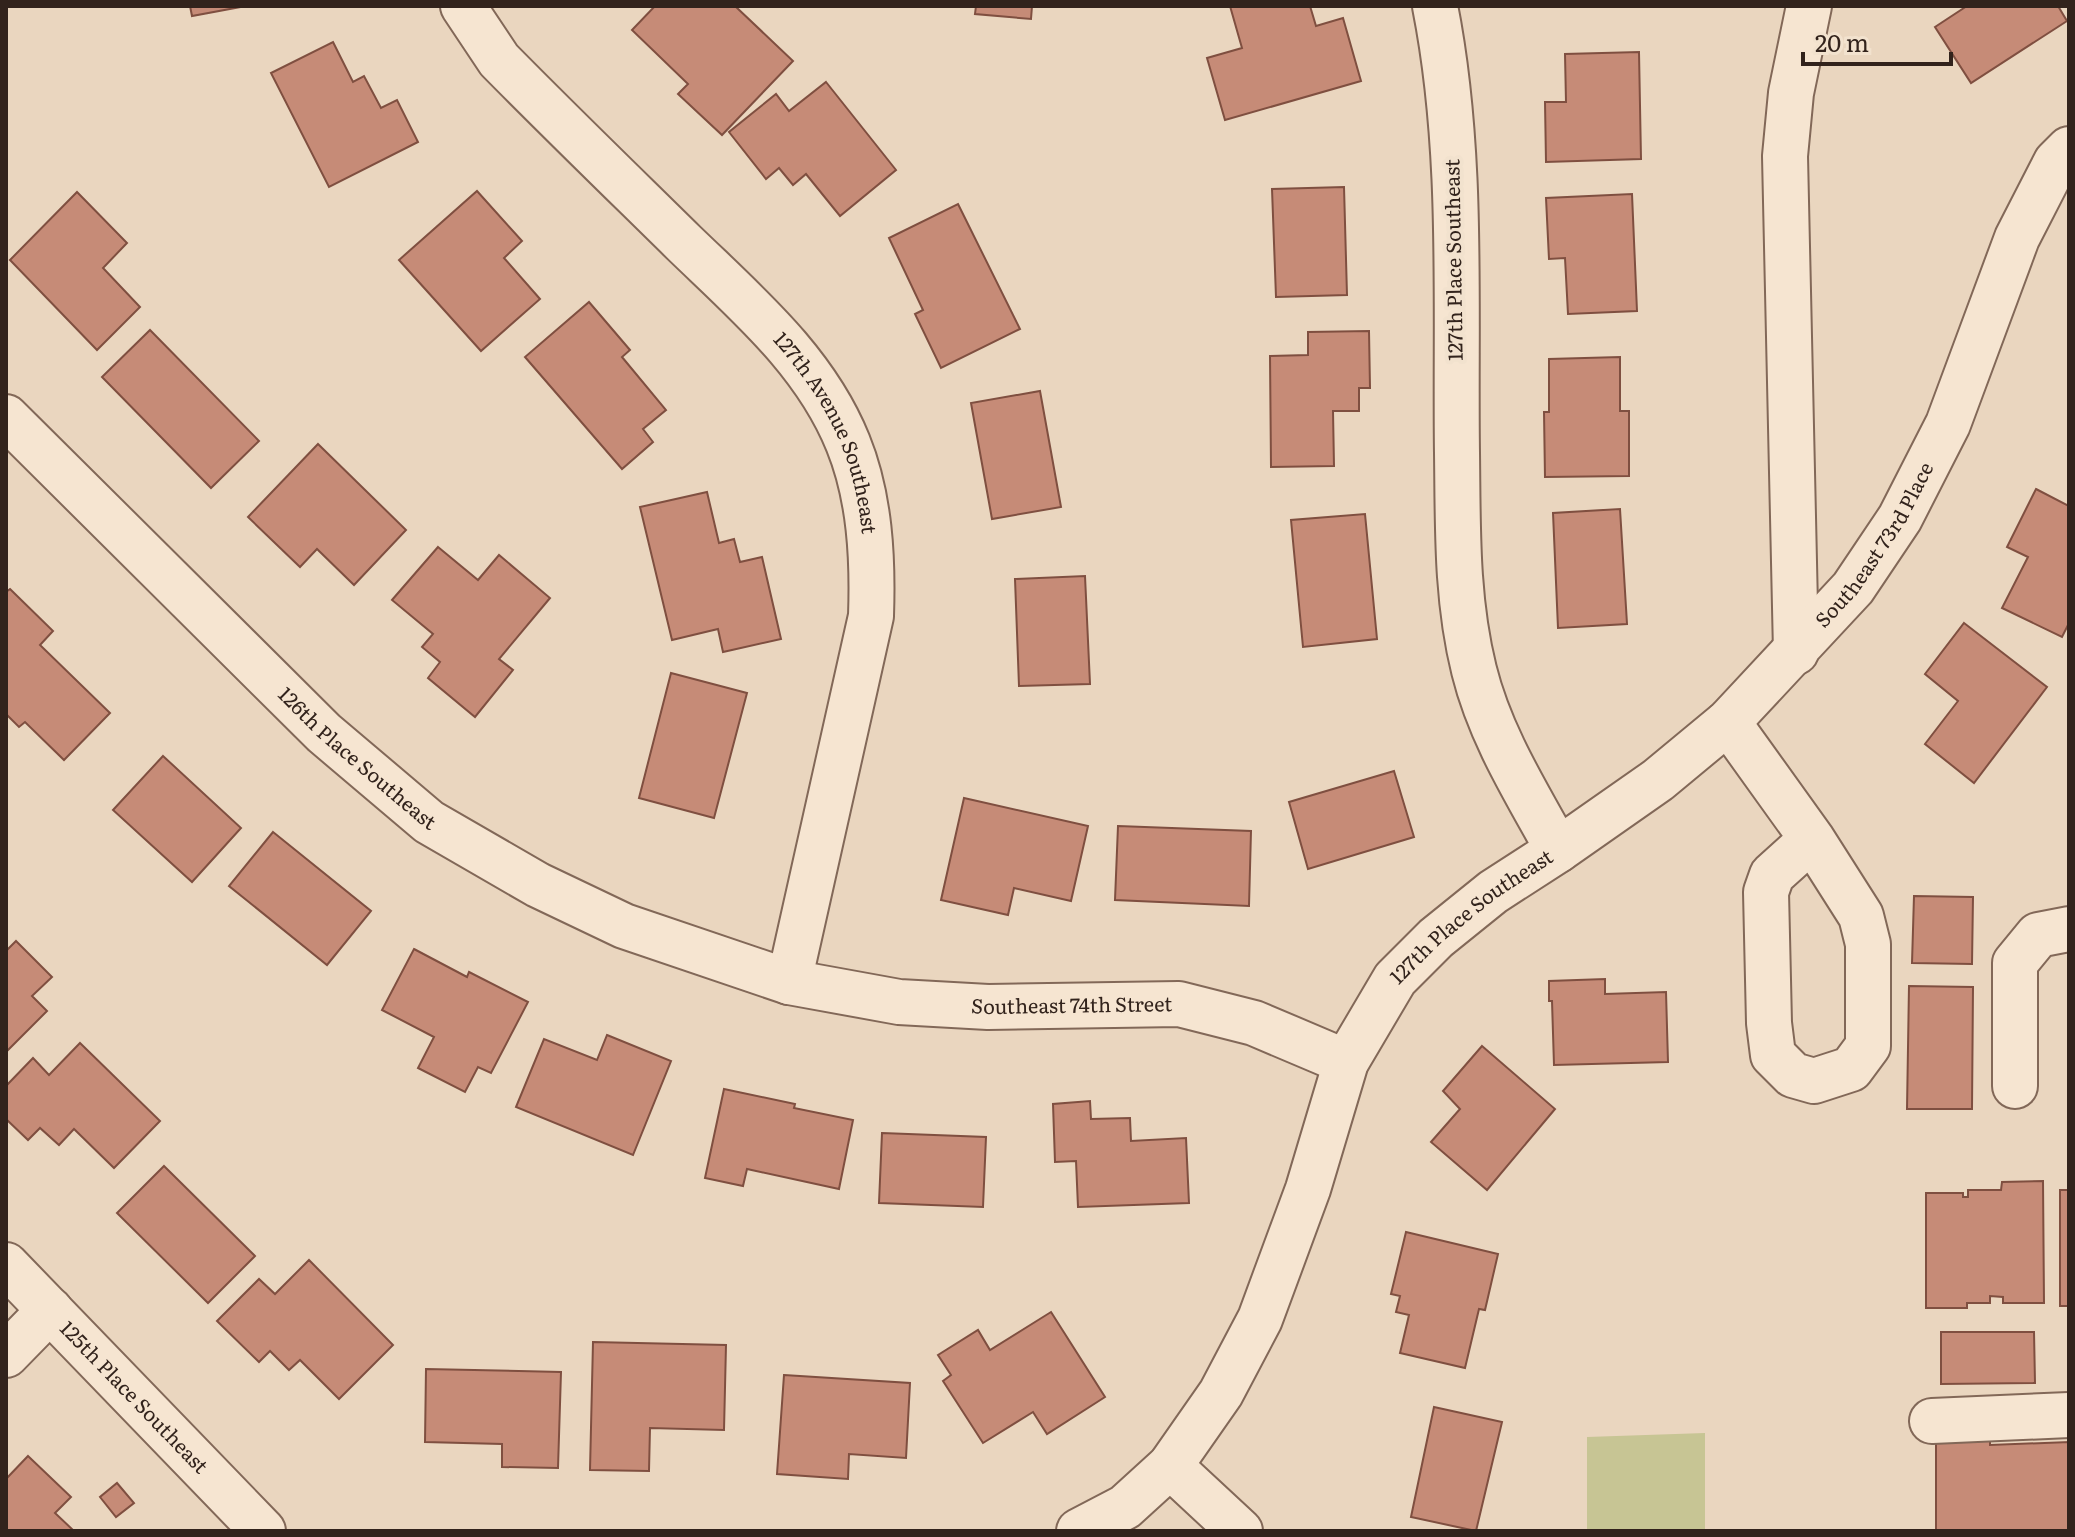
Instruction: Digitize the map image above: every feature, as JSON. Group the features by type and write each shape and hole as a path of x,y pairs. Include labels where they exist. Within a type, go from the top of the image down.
{"street":[{"name":"127th Avenue Southeast","path":"463,6 499,60 780,336 824,394 849,444 866,508 873,562 871,616 789,982"},
{"name":"127th Place Southeast","path":"1079,1531 1125,1507 1170,1466 1221,1393 1260,1319 1308,1189 1346,1062 1395,979 1436,938 1493,892 1558,850 1493,730 1474,670 1459,587 1454,202 1447,66 1435,6"},
{"path":"1796,652 1785,156 1791,93 1809,6"},
{"name":"Southeast 73rd Place","path":"1558,850 1658,780 1728,722 1853,588 1900,518 1948,424 2017,238 2056,162 2069,149"},
{"name":"126th Place Southeast","path":"6,417 324,733 429,822 538,885 624,926 789,982"},
{"path":"1728,722 1812,839 1861,916 1868,944 1868,1046 1851,1069 1814,1081 1793,1075 1773,1055 1769,1023 1766,892 1772,875 1812,839"},
{"path":"2015,1086 2015,963 2038,935 2069,929"},
{"name":"Southeast 74th Street","path":"789,982 899,1002 958,1006 1179,1004 1254,1023 1346,1062"},
{"name":"125th Place Southeast","path":"6,1265 263,1531"},
{"path":"6,1355 50,1310"},
{"path":"1932,1421 2069,1415"},
{"path":"1170,1466 1240,1531"}],"shaded area":[{"path":"1705,1433 1705,1531 1587,1531 1587,1437"}],"building":[{"path":"190,6 246,6 192,16"},
{"path":"655,6 735,6 793,61 722,135 678,94 688,84 632,30"},
{"path":"976,6 1032,6 1031,19 975,14"},
{"path":"1230,6 1310,6 1316,26 1343,18 1361,81 1225,120 1207,58 1242,48"},
{"path":"1967,6 2058,6 2067,21 1971,83 1935,27"},
{"path":"333,42 353,82 364,76 381,108 397,100 418,142 329,187 271,73"},
{"path":"1639,52 1641,159 1546,162 1545,102 1566,102 1565,54"},
{"path":"826,82 896,170 840,216 806,174 793,185 779,168 766,179 729,132 776,94 789,111"},
{"path":"1344,187 1347,295 1276,297 1272,189"},
{"path":"477,191 522,241 504,258 540,299 481,351 399,260"},
{"path":"77,192 127,243 103,268 140,307 97,350 10,260"},
{"path":"1632,194 1637,311 1568,314 1565,258 1549,259 1546,198"},
{"path":"958,204 1020,329 941,368 915,314 923,310 889,238"},
{"path":"589,302 630,350 622,357 666,410 643,429 653,442 622,469 525,357"},
{"path":"150,330 259,441 211,488 102,377"},
{"path":"1369,331 1370,388 1359,388 1359,411 1333,411 1334,466 1271,467 1270,356 1308,355 1308,332"},
{"path":"1620,357 1620,411 1629,411 1629,476 1545,477 1544,412 1549,412 1549,359"},
{"path":"1040,391 1061,507 992,519 971,403"},
{"path":"318,444 406,530 354,585 317,549 300,567 248,517"},
{"path":"2036,489 2069,506 2069,623 2062,637 2002,608 2028,557 2007,547"},
{"path":"707,492 719,543 734,539 740,562 762,557 781,639 723,652 718,629 672,640 640,507"},
{"path":"1620,509 1627,624 1558,628 1553,513"},
{"path":"1365,514 1377,639 1303,647 1291,520"},
{"path":"438,547 478,580 499,555 550,598 499,659 513,670 475,717 428,678 440,662 422,647 433,634 392,600"},
{"path":"1085,576 1090,684 1019,686 1015,579"},
{"path":"10,589 53,631 40,645 110,713 64,760 25,722 19,727 6,714 6,592"},
{"path":"1964,623 2047,687 1974,783 1925,744 1958,701 1925,674"},
{"path":"671,673 747,693 714,818 639,798"},
{"path":"163,756 241,828 192,882 113,810"},
{"path":"1394,771 1414,837 1308,869 1289,802"},
{"path":"964,798 1088,826 1071,901 1014,888 1008,915 941,900"},
{"path":"1118,826 1251,831 1249,906 1115,900"},
{"path":"273,832 371,911 327,965 229,886"},
{"path":"1914,896 1973,897 1972,964 1912,963"},
{"path":"16,941 52,977 32,996 47,1011 6,1052 6,951"},
{"path":"414,949 467,977 469,972 528,1002 491,1073 478,1067 465,1092 418,1068 434,1037 382,1010"},
{"path":"1605,979 1605,994 1666,992 1668,1062 1554,1065 1549,981"},
{"path":"1909,986 1973,987 1972,1109 1907,1109"},
{"path":"607,1035 671,1061 633,1155 516,1107 544,1039 597,1060"},
{"path":"80,1043 160,1121 114,1168 74,1129 59,1145 40,1128 28,1140 6,1119 6,1086 33,1058 49,1075"},
{"path":"1482,1046 1555,1109 1487,1190 1431,1142 1460,1109 1443,1091"},
{"path":"724,1089 853,1120 839,1189 747,1169 743,1186 705,1178"},
{"path":"1090,1101 1091,1119 1130,1118 1131,1141 1186,1138 1189,1203 1078,1207 1076,1161 1055,1162 1053,1104"},
{"path":"882,1133 986,1137 983,1207 879,1203"},
{"path":"164,1166 255,1256 208,1303 117,1213"},
{"path":"2043,1181 2044,1303 2003,1303 2003,1297 1990,1296 1990,1303 1967,1303 1967,1308 1926,1308 1926,1193 1963,1193 1963,1197 1968,1197 1968,1190 2001,1190 2002,1182"},
{"path":"2060,1190 2069,1190 2069,1306 2060,1306"},
{"path":"1406,1232 1498,1254 1485,1310 1479,1309 1465,1368 1400,1353 1409,1315 1396,1312 1400,1296 1391,1294"},
{"path":"309,1260 393,1345 339,1399 300,1360 289,1370 270,1351 259,1362 217,1321 259,1279 275,1294"},
{"path":"1051,1312 1105,1397 1047,1434 1033,1412 983,1443 943,1381 951,1375 938,1355 978,1330 990,1350"},
{"path":"1941,1332 2034,1332 2035,1383 1941,1384"},
{"path":"593,1342 726,1345 724,1430 650,1428 649,1471 590,1470"},
{"path":"426,1369 561,1372 558,1468 502,1467 502,1444 425,1442"},
{"path":"784,1375 910,1383 906,1458 849,1454 848,1479 777,1474"},
{"path":"1434,1407 1502,1422 1476,1531 1411,1517"},
{"path":"1936,1438 1990,1438 1990,1445 2069,1442 2069,1531 1936,1531"},
{"path":"28,1456 71,1497 55,1513 74,1531 6,1531 6,1479"},
{"path":"117,1483 134,1503 116,1517 100,1497"}]}
